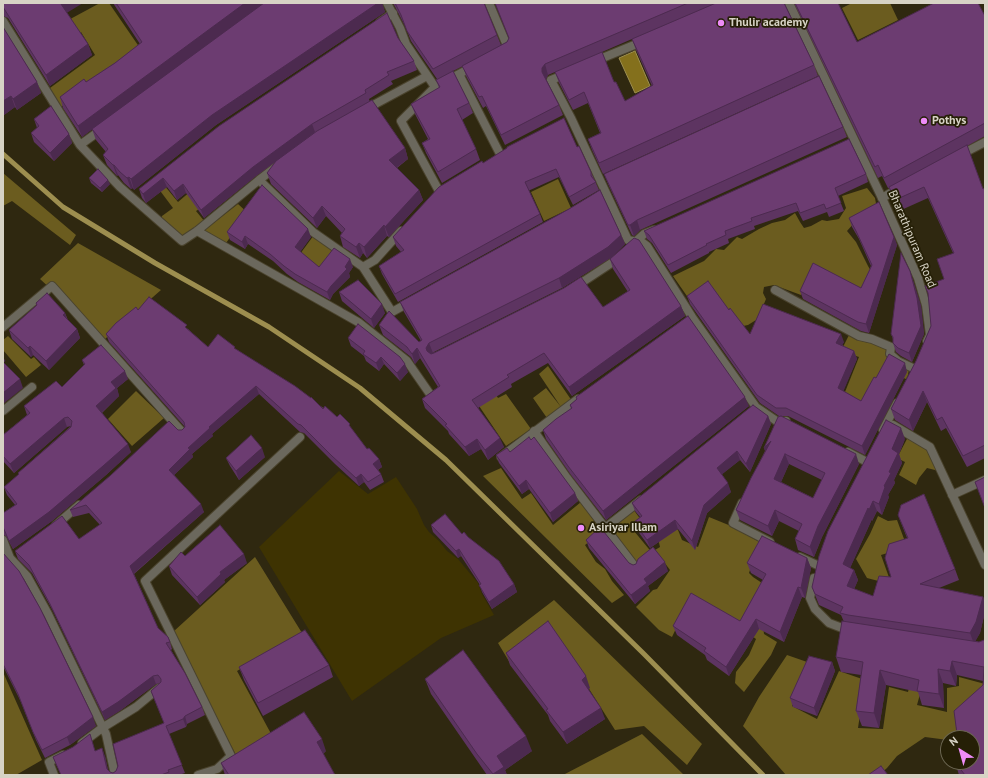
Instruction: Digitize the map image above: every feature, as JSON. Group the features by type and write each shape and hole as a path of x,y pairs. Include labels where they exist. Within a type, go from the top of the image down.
{"street":[{"path":"387,3 406,44 435,87"},
{"path":"490,3 508,48 494,56"},
{"name":"Bharathipuram Road","path":"789,3 821,80 850,142 882,198 918,278 926,305 930,335 924,348"},
{"path":"373,26 392,13"},
{"path":"3,21 80,145 120,186 136,196 182,241 197,231 283,162"},
{"path":"587,65 652,37"},
{"path":"440,191 401,121 435,87 480,63"},
{"path":"573,71 552,80 567,120 603,180 602,195 628,240 643,243 647,246 689,319 753,409 777,425 786,421 796,426"},
{"path":"459,74 500,154"},
{"path":"358,114 427,76"},
{"path":"80,145 106,126"},
{"path":"951,160 985,142"},
{"path":"259,180 313,232 363,267 390,315 419,297"},
{"path":"882,198 910,183"},
{"path":"363,267 375,260 405,226"},
{"path":"564,293 615,261 644,234 658,228"},
{"path":"197,231 377,333 407,361 432,397"},
{"path":"3,327 52,286 169,424 183,433"},
{"path":"775,290 859,336 872,338 891,347 890,354 915,369"},
{"path":"3,411 32,387"},
{"path":"880,436 903,393"},
{"path":"499,458 585,394"},
{"path":"887,422 930,447 985,565"},
{"path":"534,431 567,478 636,568"},
{"path":"198,775 217,769 231,756 145,581 300,438"},
{"path":"840,449 866,462"},
{"path":"952,495 985,480"},
{"path":"746,494 733,523 775,544"},
{"path":"605,528 647,495"},
{"path":"49,530 86,498"},
{"path":"3,540 28,576 106,734 115,775"},
{"path":"796,555 818,562 810,598 815,609 829,623 850,631 858,632"},
{"path":"54,775 49,762 73,750 102,728 136,707 159,688"}],"shaded area":[{"path":"100,3 109,3 142,51 61,107 50,88 95,55 81,32 69,38 61,24"},
{"path":"852,3 890,3 898,20 858,40 842,8"},
{"path":"635,51 650,86 635,93 619,58"},
{"path":"3,173 76,235 70,245 12,201 3,206"},
{"path":"159,179 178,202 192,190 204,206 196,211 205,222 183,238 162,218 162,216 173,208 155,184"},
{"path":"558,179 571,208 544,221 531,192"},
{"path":"867,188 875,198 877,209 855,222 847,231 856,242 875,278 860,293 806,285 801,295 774,285 764,287 763,293 766,299 761,311 756,320 743,326 727,308 712,287 689,299 673,276 704,261 716,249 724,250 737,237 742,239 772,223 785,220 795,213 804,228 822,220 827,221 839,219 846,208 842,196"},
{"path":"238,204 249,214 244,218 226,243 203,231"},
{"path":"314,235 337,252 321,273 300,254"},
{"path":"78,243 161,290 105,339 40,279"},
{"path":"849,335 865,342 878,343 888,348 909,369 906,379 886,371 863,409 845,392 859,357 841,351"},
{"path":"8,336 31,359 34,357 41,365 26,377 3,350 3,340"},
{"path":"548,366 572,401 547,418 533,398 546,388 561,407 539,374"},
{"path":"485,377 498,398 506,394 531,429 506,446 467,388"},
{"path":"136,391 164,418 132,446 108,419"},
{"path":"908,437 929,449 939,471 927,468 919,478 916,485 899,475 905,462 897,458"},
{"path":"501,468 522,499 531,493 553,525 581,502 602,532 585,545 596,562 605,569 612,581 624,595 612,603 483,476"},
{"path":"339,471 368,494 396,477 417,509 429,532 447,551 458,559 478,583 482,594 494,615 441,638 352,701 259,547"},
{"path":"633,509 644,524 634,531 653,554 638,567 610,530"},
{"path":"878,516 888,521 897,520 907,547 881,555 891,583 867,578 856,559"},
{"path":"709,517 731,526 763,544 753,561 749,573 765,585 764,634 777,642 771,655 744,692 735,683 736,672 749,655 756,639 745,631 681,618 672,637 659,630 636,607 653,590 657,589 670,570 655,550 660,547 657,534 671,524 678,530 682,540 698,547"},
{"path":"255,557 302,633 237,671 275,741 237,757 173,632"},
{"path":"554,600 702,744 687,765 644,726 615,730 552,630 510,663 498,643"},
{"path":"787,655 810,663 792,706 817,719 839,671 865,680 858,728 883,729 889,687 908,692 912,675 925,676 917,705 947,712 947,688 959,686 959,677 985,684 956,724 956,730 940,730 940,739 925,737 897,756 879,775 786,775 743,726 759,697"},
{"path":"3,672 42,760 16,775 3,775"},
{"path":"642,734 684,775 563,775"}],"building":[{"path":"3,3 62,3 61,4 88,44 46,75 3,7"},
{"path":"116,3 245,3 78,126 60,97 84,79 86,82 115,63 142,42"},
{"path":"264,3 378,3 212,115 131,179 129,177 127,178 103,155 108,149 92,129"},
{"path":"395,3 484,3 497,35 433,69 407,31"},
{"path":"495,3 688,3 545,64 542,68 542,72 559,105 501,135 482,96 479,97 462,66 507,42 509,38"},
{"path":"716,3 784,3 814,65 599,163 588,139 601,133 584,92 569,100 555,72 602,52 614,82 616,82 625,101 653,85 632,39"},
{"path":"795,3 838,3 857,42 934,3 978,3 985,16 985,123 884,178 878,165 875,167"},
{"path":"387,13 398,38 414,61 387,72 389,75 365,90 366,93 312,124 253,167 201,210 183,184 174,191 163,178 143,194 139,189 219,126"},
{"path":"3,27 37,82 13,99 11,96 3,101"},
{"path":"453,71 469,103 457,109 476,149 438,172 422,143 430,139 411,104 440,87 436,80"},
{"path":"819,76 843,127 628,225 604,174"},
{"path":"372,100 405,148 389,160 419,190 385,227 384,225 364,247 359,243 356,247 340,236 345,229 322,206 313,218 267,173 276,161 317,131"},
{"path":"51,106 69,134 50,153 31,133 39,126 34,119"},
{"path":"564,118 577,147 579,146 591,172 591,176 596,182 569,197 556,169 525,182 540,214 395,294 379,266 404,250 393,237 439,187 482,161 483,163 507,147"},
{"path":"849,139 866,174 835,188 841,203 826,209 824,204 800,213 796,203 751,218 752,221 725,231 726,235 668,265 649,235 644,231"},
{"path":"967,145 983,189 985,188 985,445 963,456 942,417 937,420 923,391 909,420 891,409 916,361 931,326 928,293 925,286 944,279 937,259 954,253 924,187 895,200 889,187"},
{"path":"98,169 108,180 100,188 89,178"},
{"path":"262,185 308,229 295,247 319,267 334,248 350,259 345,267 347,269 327,292 295,274 245,236 242,242 227,232"},
{"path":"600,190 621,235 608,247 559,278 429,343 426,348 427,351 431,354 434,353 564,288 581,277 603,307 630,290 610,259 634,238 639,240 681,306 569,387 544,353 507,375 509,377 472,400 500,438 485,450 477,439 465,447 445,425 447,424 422,399 440,386 417,348 412,354 407,347 379,325 389,311 419,342 422,340 400,302 569,209"},
{"path":"879,202 894,237 866,324 858,322 800,291 813,263 861,288 872,265 849,218"},
{"path":"901,253 910,271 917,298 921,326 909,353 898,348 893,343 893,337 891,334"},
{"path":"358,280 382,304 371,319 339,292"},
{"path":"708,281 729,310 730,308 750,334 763,304 841,334 836,343 854,351 838,388 861,401 889,354 905,363 862,446 786,408 776,408 757,395 687,296"},
{"path":"47,293 65,313 63,315 77,329 46,361 30,346 28,348 9,330 37,305 36,303"},
{"path":"149,297 187,325 185,327 208,347 218,334 235,347 234,348 311,397 323,409 325,406 337,417 340,414 350,424 349,425 367,449 369,448 379,459 373,464 381,474 368,482 361,474 356,478 301,425 298,424 256,386 209,427 210,428 188,448 190,449 169,470 201,504 130,566 158,628 168,637 170,642 166,643 185,673 202,707 185,716 183,719 166,726 182,765 168,770 169,772 161,775 61,775 53,757 73,747 90,734 95,751 102,748 107,769 113,773 116,771 118,766 113,744 164,723 151,691 161,682 158,675 153,676 102,712 50,604 29,565 15,551 62,516 79,539 102,523 86,505 70,510 111,475 169,421 178,430 182,430 185,427 184,422 106,334 116,323 136,307 138,310"},
{"path":"688,316 745,397 603,511 568,466 543,430 572,408 570,405 577,399 576,397"},
{"path":"358,324 400,357 405,364 397,373 381,357 376,363 363,354 365,351 348,338"},
{"path":"101,345 125,371 111,382 116,388 96,406 128,444 49,512 9,541 3,527 3,513 17,504 4,487 71,427 72,421 68,417 64,418 10,464 3,456 3,435 30,413 24,406 56,381 62,387 85,364 82,360"},
{"path":"3,362 20,379 3,393"},
{"path":"753,405 768,416 746,464 737,451 717,468 728,483 704,505 692,541 675,520 647,540 634,522 642,516 632,503"},
{"path":"781,416 856,454 818,526 810,547 795,539 802,524 775,510 768,526 736,510 771,441 764,448 778,417","holes":["785,454 825,473 813,498 774,479"]},
{"path":"886,420 901,428 892,449 898,453 889,472 891,473 884,486 885,487 879,504 873,501 869,510 868,508 843,564 854,570 847,586 873,596 879,576 891,577 885,558 889,544 908,538 898,515 901,505 924,494 955,569 920,584 983,597 976,622 970,633 840,613 843,607 815,594 812,587 819,556 828,531"},
{"path":"251,435 262,448 236,471 226,458"},
{"path":"529,437 531,440 534,437 575,493 550,513 526,480 519,486 496,455 507,448 510,452"},
{"path":"985,477 985,508 975,482"},
{"path":"445,514 462,534 464,532 468,537 499,561 514,584 489,602 479,585 481,584 459,549 456,551 431,525"},
{"path":"220,525 244,554 220,572 221,574 197,597 169,566 181,552 185,556"},
{"path":"600,527 629,563 633,565 636,564 638,559 653,547 665,562 644,579 647,583 631,595 586,540"},
{"path":"762,536 807,558 801,588 798,587 780,632 756,619 726,667 704,651 706,648 673,626 691,593 740,621 766,574 747,563"},
{"path":"3,553 19,571 40,608 93,717 67,737 42,750 18,694 3,664"},
{"path":"548,621 586,676 582,680 601,708 563,732 546,710 548,709 506,653"},
{"path":"842,621 979,642 985,640 985,775 965,775 961,770 980,770 980,730 956,730 954,711 983,685 984,667 952,661 950,671 938,669 939,694 917,691 919,680 880,670 874,713 856,711 863,662 836,657"},
{"path":"305,630 329,665 258,703 239,667"},
{"path":"463,650 526,736 497,756 504,767 493,774 477,754 425,679"},
{"path":"809,656 832,662 814,708 790,698"},
{"path":"304,712 322,739 317,742 335,775 229,775 221,763"},
{"path":"881,766 888,775 868,775"}],"waterway":[{"path":"3,154 63,207 155,263 269,327 360,388 446,460 644,654 763,775"}],"place":[{"name":"Thulir academy","path":"721,23"},
{"name":"Pothys","path":"924,121"},
{"name":"Asiriyar Illam","path":"581,528"}]}
